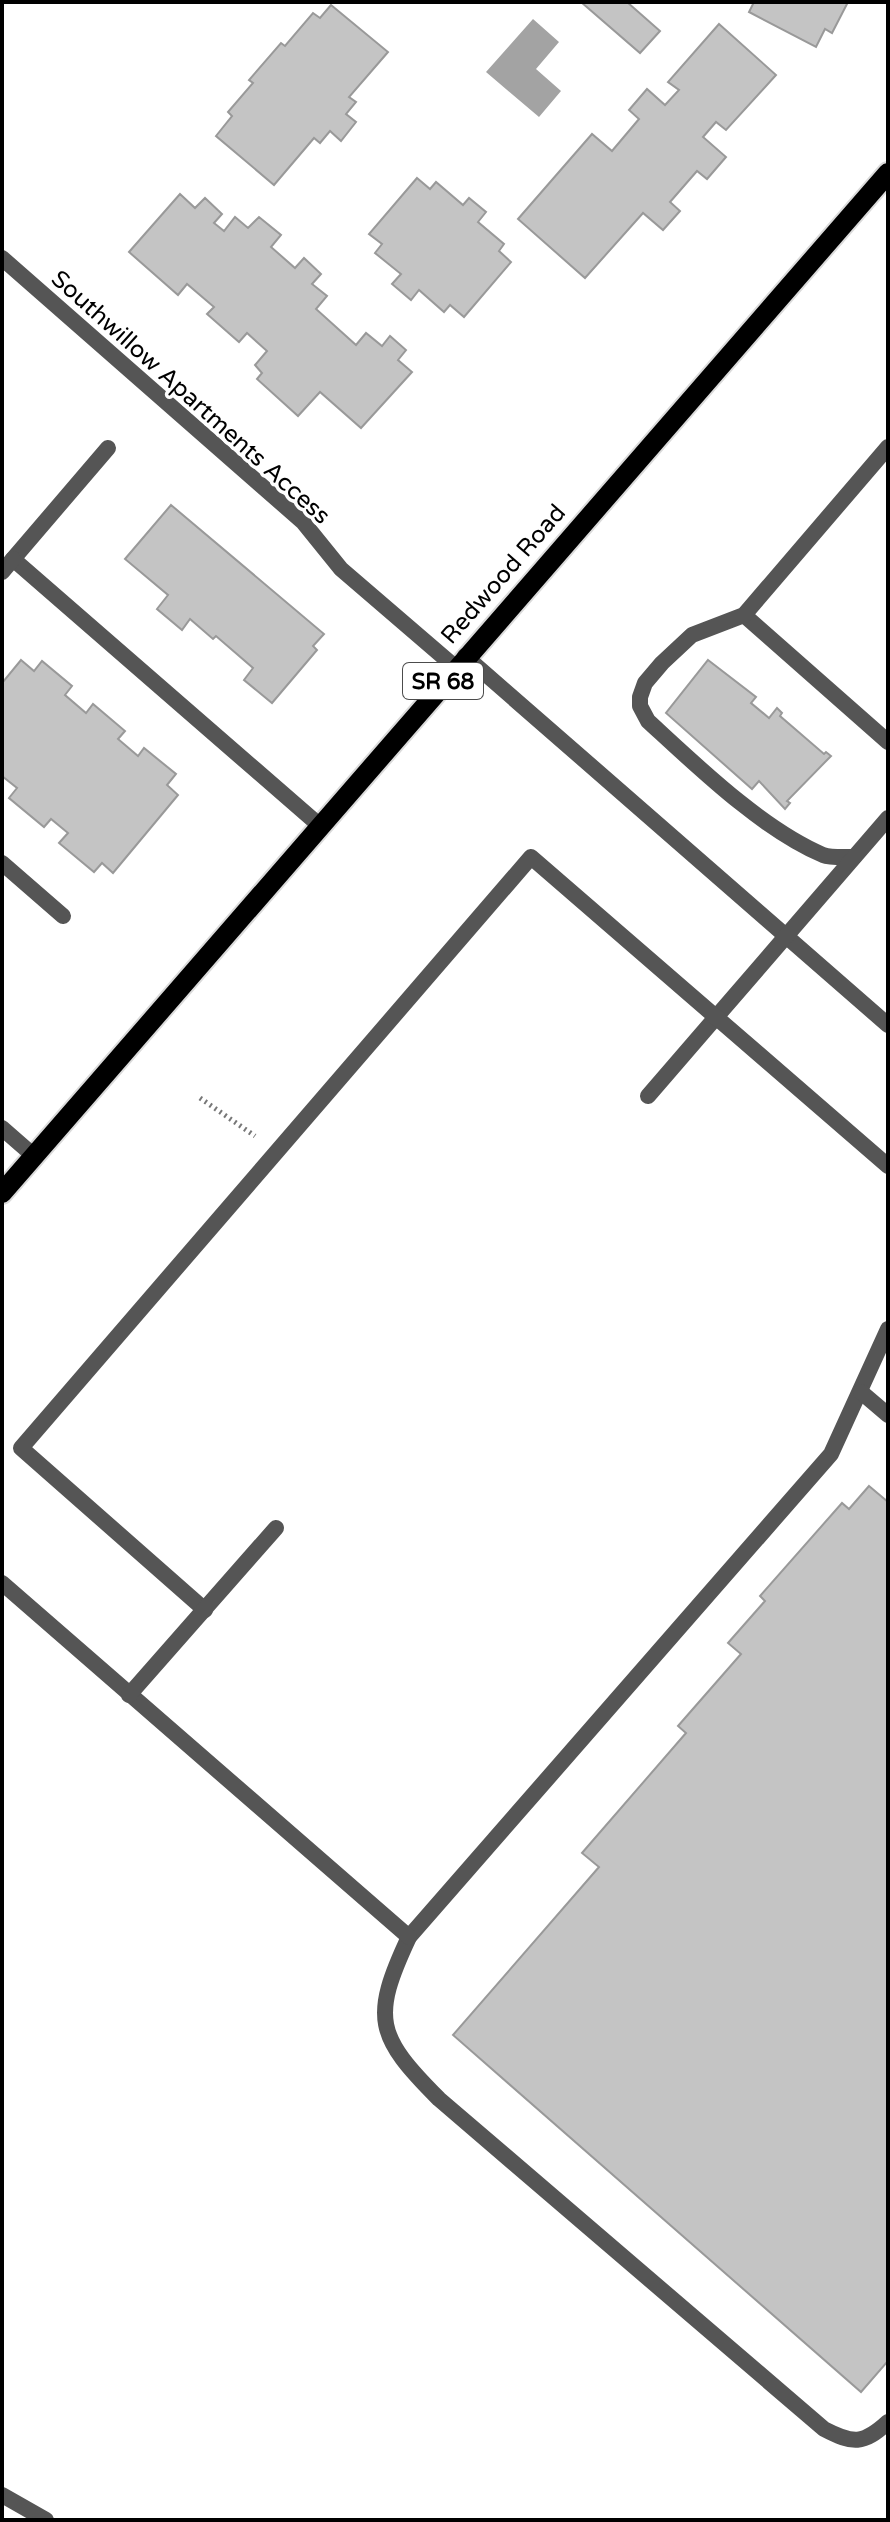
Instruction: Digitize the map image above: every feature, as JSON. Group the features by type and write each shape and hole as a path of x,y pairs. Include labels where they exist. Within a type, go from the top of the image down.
{"main road":[{"name":"Redwood Road","path":"2,1193 460,662 888,173"}],"street":[{"name":"Southwillow Apartments Access","path":"2,258 16,274 303,522 341,569 460,662 888,1025"},
{"path":"854,857 824,855 778,833 642,714 640,697 645,683 680,643 744,615 888,447"},
{"path":"108,448 8,566 319,825"},
{"path":"744,615 888,742"},
{"path":"648,1096 888,818"},
{"path":"205,1610 21,1448 531,857 888,1166"},
{"path":"2,863 63,916"},
{"path":"2,1128 34,1156"},
{"path":"888,1329 831,1454 409,1937 395,1967 382,2018 389,2038 406,2066 439,2099 824,2429 847,2441 871,2438 888,2422"},
{"path":"861,1392 888,1415"},
{"path":"129,1695 276,1528"},
{"path":"2,1583 409,1937"},
{"path":"2,2495 46,2520"}],"path":[{"path":"200,1098 256,1136"}],"shaded area":[{"path":"533,19 559,42 536,69 561,91 539,117 486,72"}],"building":[{"path":"581,2 627,2 660,31 640,53"},
{"path":"754,2 848,2 832,33 825,29 816,47 749,12"},
{"path":"331,5 388,52 349,97 356,102 346,114 356,122 341,141 330,131 320,143 314,138 274,185 216,136 232,116 228,112 253,83 249,80 281,43 285,46 313,13 320,18"},
{"path":"719,24 776,75 726,130 716,122 703,137 726,157 707,179 697,171 670,202 680,211 663,230 643,213 585,278 518,219 592,134 612,151 639,119 629,110 647,89 665,105 679,90 668,82"},
{"path":"417,178 430,189 436,182 463,205 469,198 486,212 478,222 504,244 499,251 511,262 464,317 450,305 444,312 419,290 411,300 392,284 401,274 375,253 382,244 369,234"},
{"path":"180,194 195,208 205,198 222,214 214,223 224,231 235,217 248,228 259,217 281,235 271,247 295,268 304,258 321,274 312,284 327,296 316,309 356,345 366,333 382,346 390,336 406,350 398,360 412,372 361,428 320,392 298,416 257,379 262,373 255,365 267,351 247,333 239,342 207,314 214,307 187,284 178,295 129,252"},
{"path":"171,505 324,634 313,646 317,650 272,703 244,680 253,668 216,636 213,639 190,619 182,630 157,609 168,595 125,559"},
{"path":"21,660 34,671 42,661 72,686 65,695 86,713 93,704 125,731 118,739 138,756 144,748 176,774 167,785 178,795 113,873 102,863 94,872 59,843 68,833 51,819 44,827 9,798 17,788 2,776 2,683"},
{"path":"708,660 756,697 751,703 769,718 777,708 782,713 780,716 824,754 826,752 831,756 787,801 790,803 785,809 759,781 752,789 666,713"},
{"path":"869,1486 888,1502 888,2361 861,2392 453,2035 599,1867 582,1853 686,1733 678,1726 741,1654 728,1643 765,1601 760,1596 842,1503 849,1509"}]}
